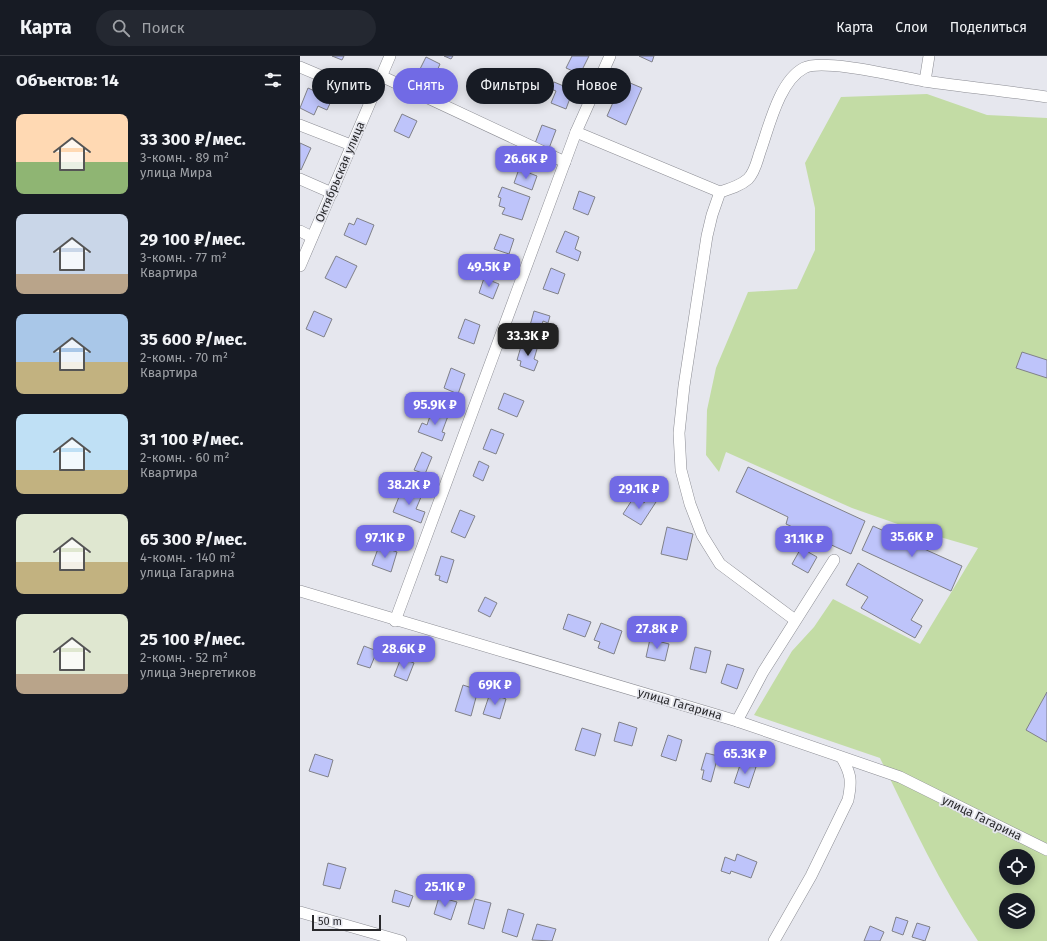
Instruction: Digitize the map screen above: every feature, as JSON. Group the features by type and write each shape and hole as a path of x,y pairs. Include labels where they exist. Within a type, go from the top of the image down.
{"street":[{"name":"Октябрьская улица","path":"385,68 390,56"},
{"path":"395,621 576,132 610,56"},
{"path":"925,81 929,56"},
{"path":"576,132 720,192 738,186 748,179 755,168 774,111 783,91 805,62 925,81 1047,97"},
{"path":"301,71 312,75"},
{"path":"385,78 565,162"},
{"name":"Октябрьская улица","path":"300,266 332,193 368,104"},
{"path":"300,125 351,145"},
{"path":"300,179 332,193"},
{"path":"720,192 707,236 684,386 679,433 681,470 690,504 702,535 720,564 794,620"},
{"path":"300,231 312,237"},
{"path":"737,721 763,672 794,620 834,560"},
{"name":"улица Гагарина","path":"300,591 395,621 737,721 900,777 1047,850"},
{"path":"774,941 811,876 848,800 851,786 850,773 842,758"},
{"path":"300,912 401,941"}],"green space":[{"path":"927,94 987,115 1047,118 1047,941 978,941 950,897 880,758 754,715 792,651 814,627 833,599 920,644 978,548 909,528 852,508 726,452 719,472 706,455 707,410 716,368 748,292 797,289 815,250 815,208 805,163 841,97"}],"building":[{"path":"332,56 344,56 342,60"},
{"path":"444,56 453,56 451,59"},
{"path":"572,56 589,56 583,68 566,68"},
{"path":"639,56 654,56 652,62"},
{"path":"426,57 440,64 438,68 420,68"},
{"path":"554,82 562,85 562,104 568,104 566,109 554,104 556,91 554,90"},
{"path":"631,83 642,88 626,125 607,116 612,104 631,104"},
{"path":"308,88 312,90 312,104 330,104 327,110 318,106 314,115 300,108"},
{"path":"402,114 417,121 409,138 394,131"},
{"path":"542,125 556,130 548,151 534,146"},
{"path":"300,143 311,148 301,170 300,169"},
{"path":"519,169 537,176 532,190 514,183"},
{"path":"502,187 530,197 522,220 502,214 505,208 499,206 501,198 498,197"},
{"path":"579,191 595,197 588,215 573,209"},
{"path":"357,218 374,225 366,245 344,235 349,223 354,225"},
{"path":"565,231 579,237 575,249 581,252 578,261 556,252"},
{"path":"500,234 514,239 509,254 494,249"},
{"path":"336,256 357,266 346,288 325,278"},
{"path":"551,268 565,274 558,294 543,289"},
{"path":"484,278 499,284 493,299 479,293"},
{"path":"314,311 332,319 324,337 306,329"},
{"path":"534,311 550,316 548,323 543,321 540,332 529,329"},
{"path":"465,319 480,325 474,344 458,338"},
{"path":"522,343 537,349 534,359 538,361 534,371 520,366 521,361 517,360"},
{"path":"1022,352 1047,360 1047,378 1016,368"},
{"path":"451,368 465,374 458,394 444,388"},
{"path":"504,393 524,401 517,417 498,409"},
{"path":"432,410 448,416 442,432 445,433 442,441 418,432 422,423 427,425"},
{"path":"491,429 504,434 496,454 483,449"},
{"path":"422,452 432,457 425,474 414,470"},
{"path":"479,461 489,466 483,481 473,476"},
{"path":"748,467 865,521 851,554 786,524 788,517 736,492"},
{"path":"402,489 421,497 416,509 425,512 421,523 393,512"},
{"path":"634,497 644,503 648,497 656,502 641,525 623,514"},
{"path":"460,510 475,516 465,538 451,532"},
{"path":"873,526 962,566 951,591 862,550"},
{"path":"667,527 693,534 687,560 661,554"},
{"path":"379,546 397,552 391,572 372,565"},
{"path":"801,548 817,557 808,573 792,564"},
{"path":"441,556 454,560 447,583 439,580 440,576 435,575"},
{"path":"858,563 923,600 911,620 922,626 915,638 861,608 868,597 846,585"},
{"path":"485,597 497,603 490,617 478,611"},
{"path":"568,614 591,622 585,637 563,629"},
{"path":"601,623 622,631 614,654 598,648 600,642 594,640"},
{"path":"650,639 669,644 665,661 646,657"},
{"path":"364,646 377,651 370,668 357,664"},
{"path":"695,647 711,651 706,673 690,669"},
{"path":"401,658 414,663 407,681 394,676"},
{"path":"727,664 744,669 737,689 721,683"},
{"path":"463,685 478,690 471,716 455,711"},
{"path":"1047,692 1047,742 1026,730"},
{"path":"490,693 506,699 500,719 483,714"},
{"path":"619,722 637,728 632,746 614,741"},
{"path":"582,728 601,734 595,756 575,750"},
{"path":"668,735 682,740 676,761 661,756"},
{"path":"706,753 718,756 711,782 702,779 704,770 701,770"},
{"path":"315,754 333,760 328,777 309,771"},
{"path":"741,762 756,767 749,788 734,783"},
{"path":"737,854 757,862 751,878 731,871 730,874 721,871 725,857 735,861"},
{"path":"328,863 346,868 340,889 323,885"},
{"path":"395,890 413,896 409,907 392,902"},
{"path":"439,897 457,902 451,920 434,914"},
{"path":"475,899 491,903 484,929 468,924"},
{"path":"508,909 524,914 517,937 502,932"},
{"path":"896,917 908,921 903,935 892,931"},
{"path":"917,923 930,927 925,941 912,937"},
{"path":"537,924 556,929 552,941 532,940"},
{"path":"870,926 884,932 880,941 864,941"}]}
